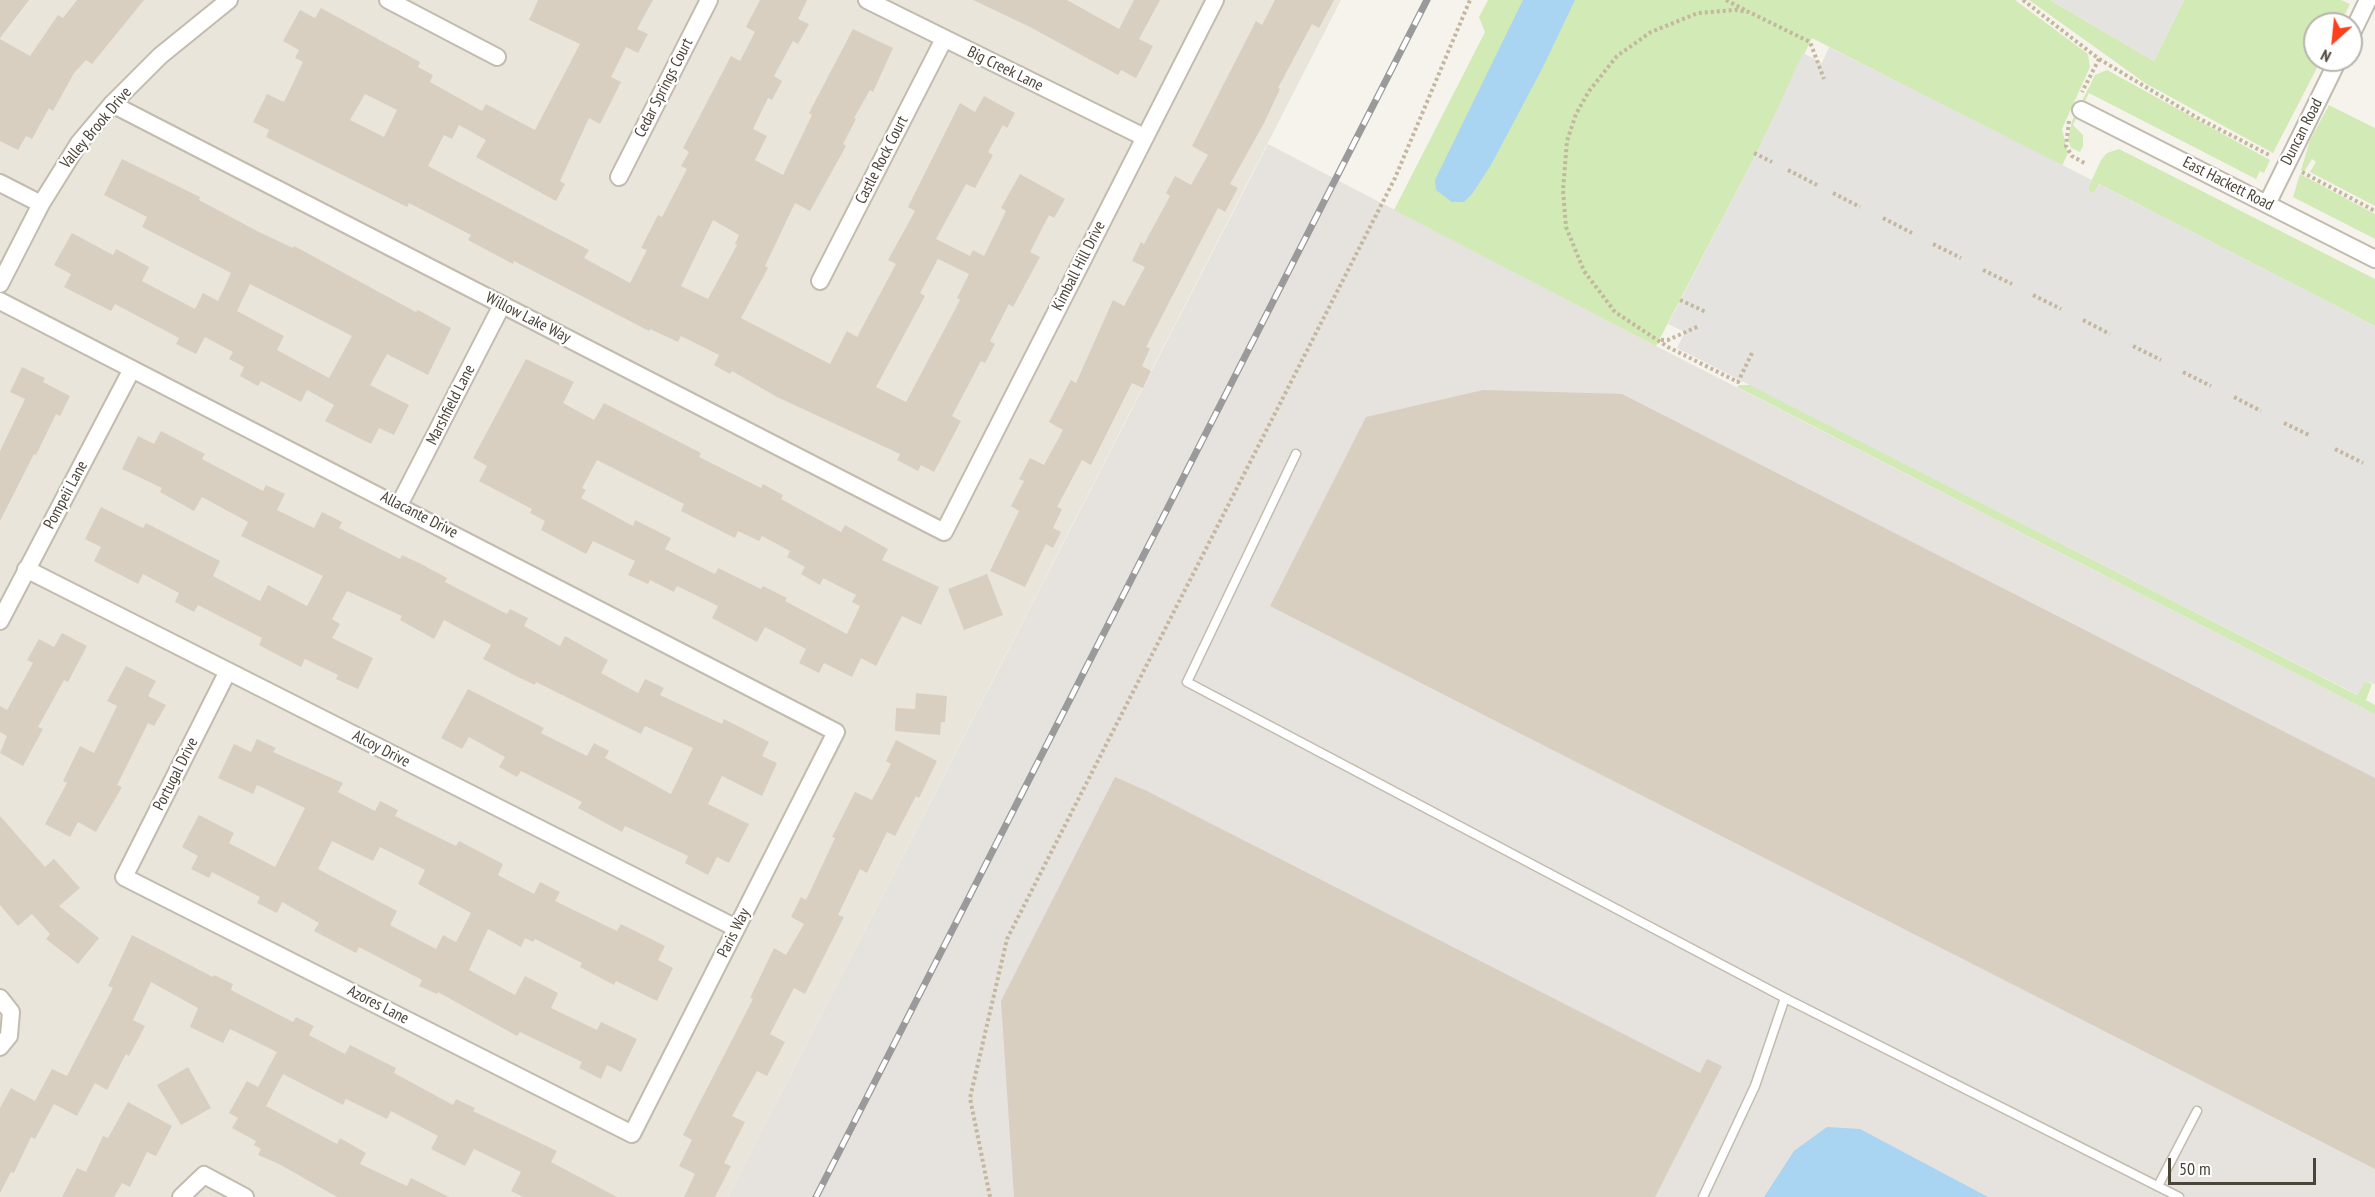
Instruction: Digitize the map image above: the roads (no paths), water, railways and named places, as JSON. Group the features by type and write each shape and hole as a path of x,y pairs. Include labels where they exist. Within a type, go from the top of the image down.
{"street":[{"name":"Valley Brook Drive","path":"0,284 63,165 112,104 160,56 229,0"},
{"path":"388,0 497,57"},
{"name":"Cedar Springs Court","path":"619,177 709,0"},
{"name":"Big Creek Lane","path":"867,0 1144,137"},
{"name":"Kimball Hill Drive","path":"944,532 1215,0"},
{"name":"Castle Rock Court","path":"820,281 944,39"},
{"name":"Duncan Road","path":"2267,204 2332,72"},
{"name":"Willow Lake Way","path":"112,104 944,532"},
{"name":"East Hackett Road","path":"2077,107 2375,259"},
{"path":"0,183 41,204"},
{"name":"Allacante Drive","path":"0,301 836,732"},
{"name":"Marshfield Lane","path":"399,505 502,305"},
{"name":"Pompeii Lane","path":"0,621 132,369"},
{"name":"Alcoy Drive","path":"26,570 736,928"},
{"name":"Portugal Drive","path":"124,877 228,672"},
{"name":"Paris Way","path":"632,1134 836,732"},
{"name":"Azores Lane","path":"124,877 632,1134"},
{"path":"0,1047 9,1036 3,1004"},
{"path":"181,1197 204,1175 245,1197"}],"lane":[{"path":"1296,454 1187,682 1785,998 2179,1197"},
{"path":"1703,1197 1755,1086 1785,998"},
{"path":"2158,1186 2197,1111"}],"water":[{"path":"1523,0 1575,0 1543,67 1491,165 1464,202 1452,202 1436,190 1435,180"},
{"path":"1827,1127 1860,1129 1988,1197 1764,1197 1794,1151"}],"railway":[{"path":"816,1197 1427,0"}]}
